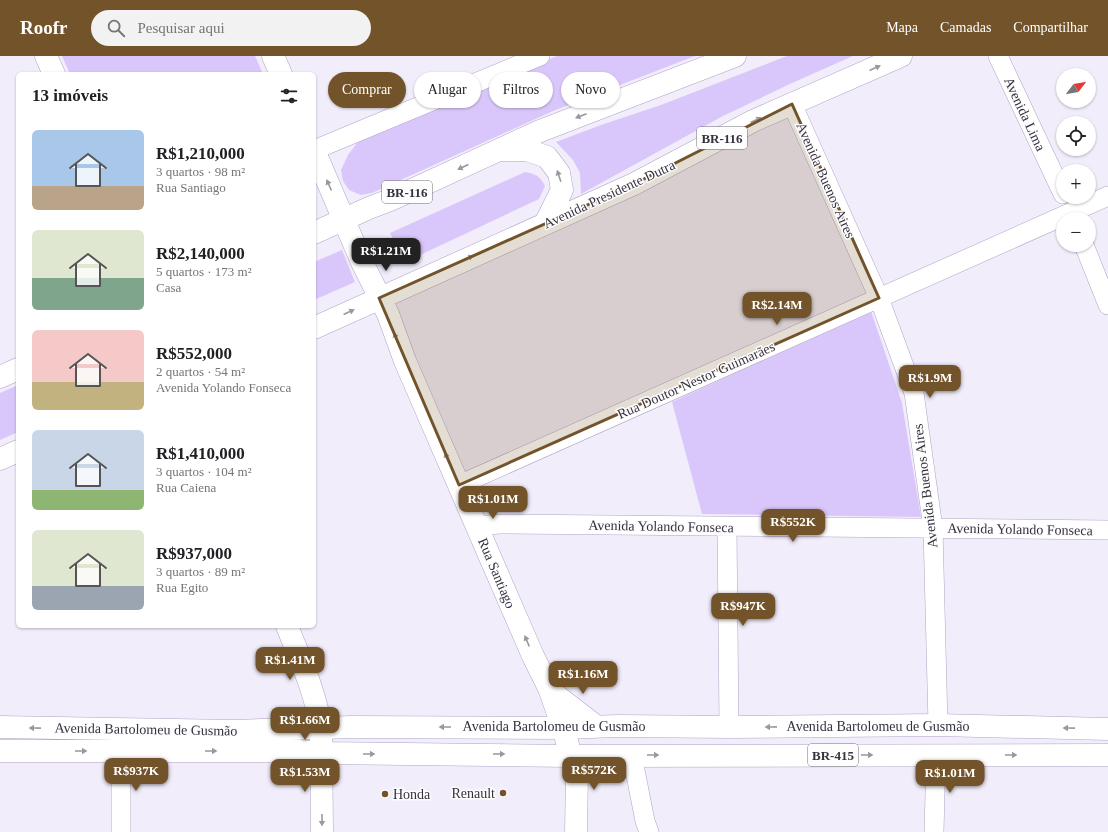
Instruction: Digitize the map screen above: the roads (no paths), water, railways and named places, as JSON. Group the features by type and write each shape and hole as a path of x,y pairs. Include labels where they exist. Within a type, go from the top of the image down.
{"main road":[{"path":"46,56 53,72"},
{"path":"273,56 280,72"},
{"name":"BR-116","path":"316,232 390,200 540,131 735,56"},
{"name":"Avenida Presidente Dutra","path":"316,327 634,184 753,121 901,56"},
{"path":"498,150 527,150 547,157 559,173 562,190 545,224"},
{"name":"Rua Santiago","path":"316,155 361,260 388,314 405,361 533,656 549,688 563,728 565,756 577,776 576,832"},
{"path":"0,377 16,370"},
{"path":"0,459 16,452"},
{"path":"287,628 308,680 319,712 322,729 322,832"},
{"name":"Avenida Bartolomeu de Gusmão","path":"0,727 234,731 352,727 563,728 598,726 728,727 938,725 1108,728"},
{"name":"Avenida Bartolomeu de Gusmão","path":"0,751 299,751 322,754 565,756 1108,755"}],"street":[{"path":"316,149 540,56"},
{"name":"Avenida Lima","path":"998,56 1068,206"},
{"name":"Avenida Buenos Aires","path":"792,104 879,298 914,393 933,528 938,725"},
{"name":"Rua Doutor Nestor Guimarães","path":"459,485 879,298 1068,206 1108,196"},
{"path":"1087,252 1108,305"},
{"name":"Avenida Yolando Fonseca","path":"477,526 500,524 1108,530"},
{"path":"727,527 728,727"},
{"path":"549,688 598,726"},
{"path":"121,751 121,832"},
{"path":"632,755 648,832"},
{"path":"934,832 936,755"}],"place":[{"name":"Renault","path":"503,793"},
{"name":"Honda","path":"385,794"}]}
